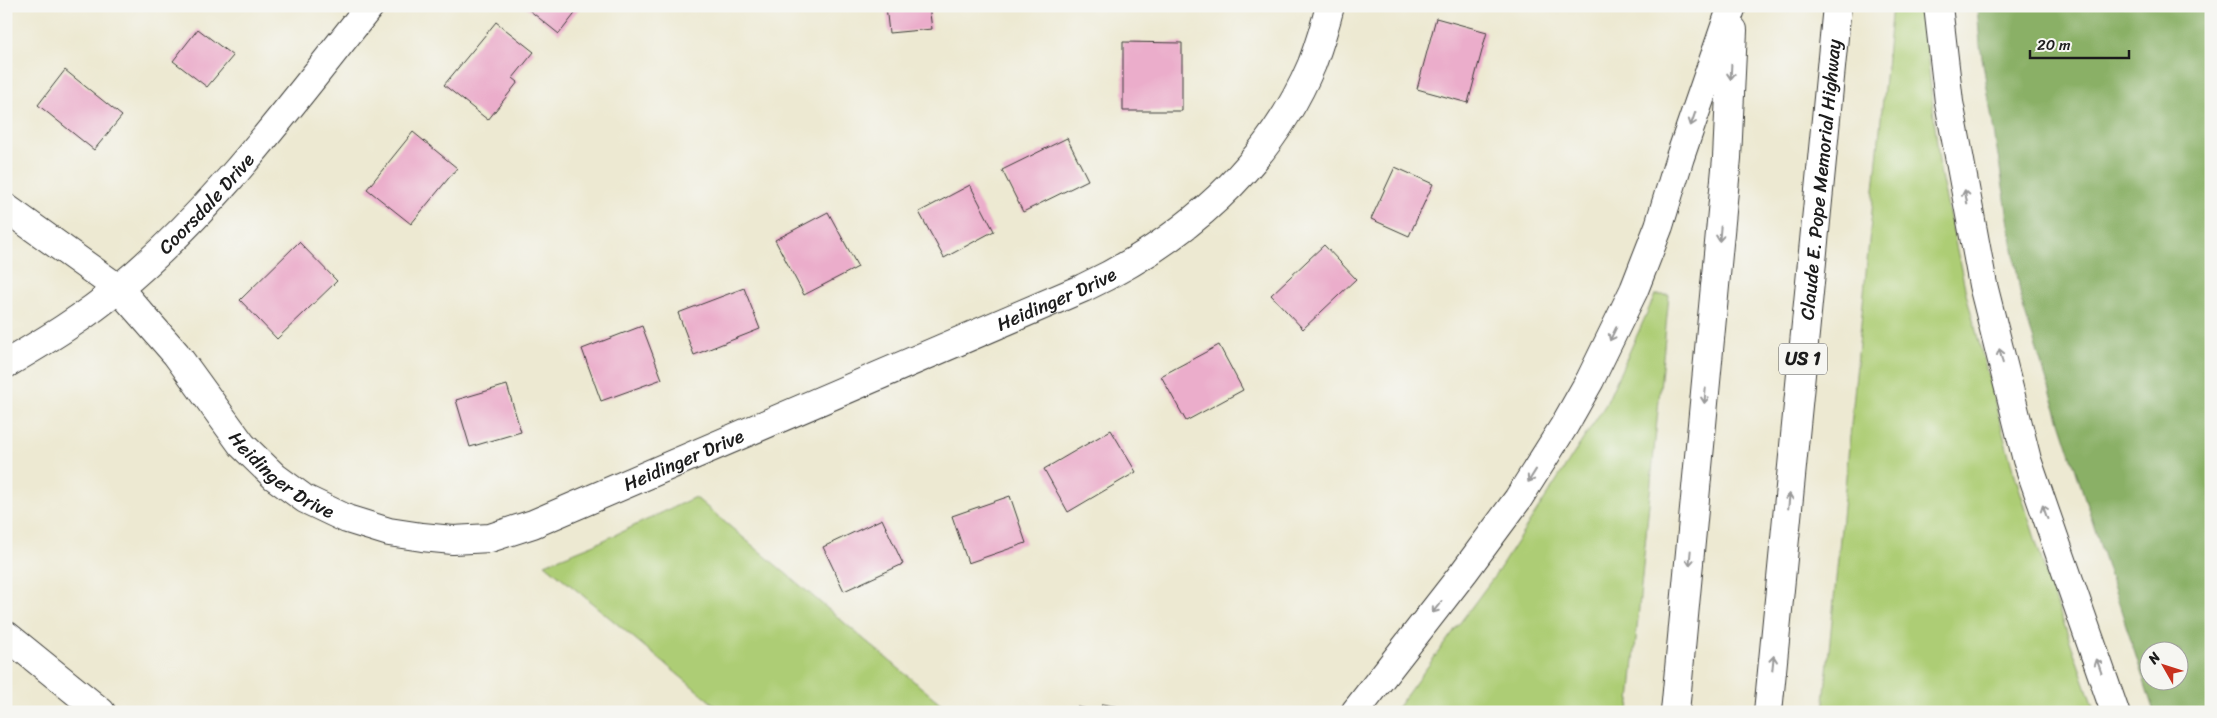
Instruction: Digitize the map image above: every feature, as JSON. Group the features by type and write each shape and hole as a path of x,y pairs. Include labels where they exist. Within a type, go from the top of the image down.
{"main road":[{"name":"Coorsdale Drive","path":"6,364 44,342 119,289 187,225 237,172 370,6"},
{"name":"Heidinger Drive","path":"6,208 119,289 176,354 242,445 275,477 305,499 347,519 389,532 453,540 490,538 533,524 1083,288 1112,274 1172,237 1213,204 1267,142 1287,112 1311,66 1330,6"},
{"path":"1355,712 1464,572 1518,498 1564,426 1590,380 1634,290 1659,226 1680,157 1733,6"},
{"path":"1675,712 1727,158 1733,6"},
{"name":"Claude E. Pope Memorial Highway","path":"1768,712 1837,6"},
{"path":"1938,6 1949,102 1983,285 2027,460 2115,712"},
{"path":"6,635 101,712"}],"green space":[{"path":"1892,6 1922,6 1940,171 1967,297 2010,459 2045,570 2095,712 1823,712"},
{"path":"1977,6 2211,6 2211,712 2154,712 2147,690 2190,690 2190,640 2140,640 2140,669 2022,304 1980,45"},
{"path":"1655,295 1669,295 1629,712 1394,712 1496,574 1606,404"},
{"path":"695,497 951,712 723,712 545,564 600,542"}],"building":[{"path":"524,6 581,6 559,34"},
{"path":"886,6 929,6 932,29 889,33"},
{"path":"1436,18 1487,32 1468,103 1417,89"},
{"path":"496,22 534,52 513,78 518,82 488,120 444,85"},
{"path":"198,29 233,56 207,87 173,61"},
{"path":"1123,42 1182,43 1182,111 1123,111"},
{"path":"65,70 122,116 94,150 38,105"},
{"path":"413,132 457,168 411,224 367,189"},
{"path":"1067,138 1088,180 1023,212 1002,170"},
{"path":"1395,167 1433,184 1409,236 1371,219"},
{"path":"970,185 994,231 944,258 919,212"},
{"path":"828,212 858,267 804,295 775,240"},
{"path":"299,242 337,281 277,339 240,300"},
{"path":"1324,245 1356,279 1303,329 1271,295"},
{"path":"744,288 760,329 694,355 678,313"},
{"path":"642,326 662,379 601,401 582,349"},
{"path":"1219,345 1243,390 1186,421 1161,376"},
{"path":"507,385 521,432 470,447 456,400"},
{"path":"1111,430 1136,472 1068,512 1044,469"},
{"path":"1010,496 1026,543 968,563 952,516"},
{"path":"882,519 903,564 844,591 823,547"},
{"path":"1102,704 1144,711 1144,712 1101,712"},
{"path":"1077,707 1100,711 1100,712 1076,712"}]}
